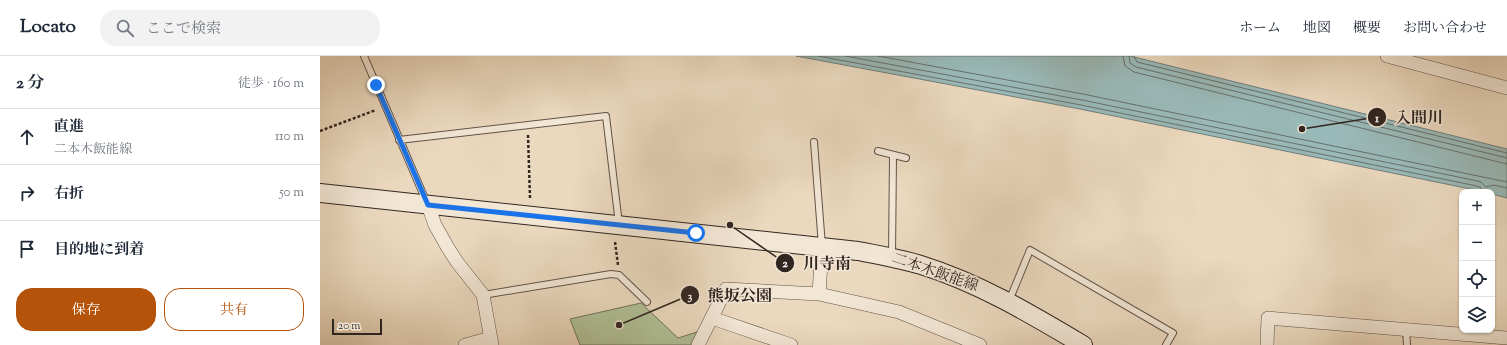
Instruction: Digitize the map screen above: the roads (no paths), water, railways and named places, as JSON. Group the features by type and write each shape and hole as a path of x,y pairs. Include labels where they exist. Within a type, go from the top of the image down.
{"main road":[{"name":"二本木飯能線","path":"320,193 858,251 892,258 944,274 980,288 1032,314 1083,345"}],"street":[{"path":"1388,56 1507,88"},
{"path":"428,205 435,225 448,248 457,262 484,294 492,342 465,345"},
{"path":"819,294 822,246"},
{"path":"698,345 726,289 819,294 899,312 980,345"},
{"path":"712,318 791,345"},
{"path":"1267,345 1268,318 1507,338"}],"lane":[{"path":"364,56 428,205"},
{"path":"399,140 606,116 616,226"},
{"path":"814,142 822,246"},
{"path":"878,151 906,158"},
{"path":"892,155 892,258"},
{"path":"1009,302 1030,250 1173,333 1166,345"},
{"path":"484,294 611,274 619,275 647,302"},
{"path":"1406,329 1407,345"}],"water":[{"path":"796,56 1130,56 1507,149 1507,198 1495,195 1495,189 1470,189 1080,109"}],"place":[{"name":"入間川","path":"1302,129"},
{"name":"川寺南","path":"730,225"},
{"name":"熊坂公園","path":"619,325"}]}
